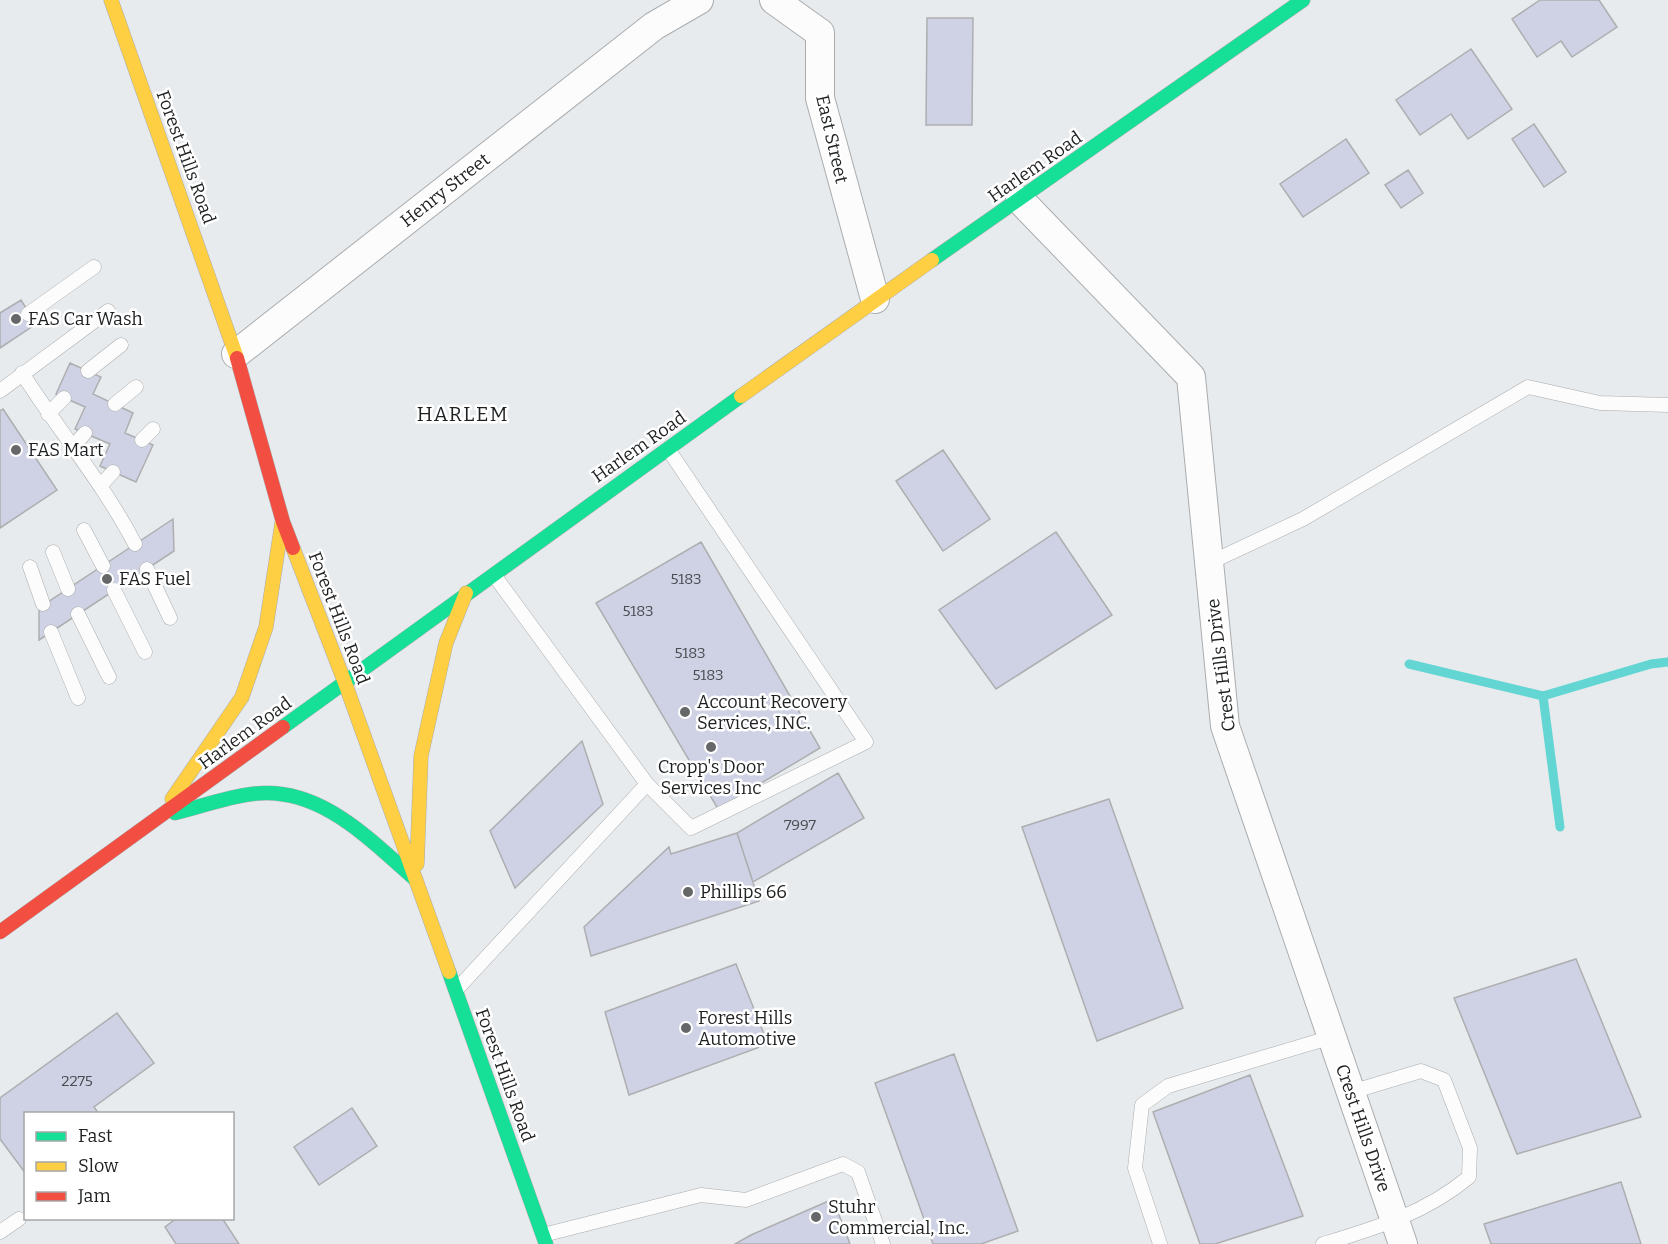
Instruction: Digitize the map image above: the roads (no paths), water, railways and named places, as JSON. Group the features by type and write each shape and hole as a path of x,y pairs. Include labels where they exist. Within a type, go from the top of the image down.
{"main road":[{"name":"Forest Hills Road","path":"111,0 236,354 283,522 345,683 544,1239"},
{"name":"Harlem Road","path":"0,932 345,683 492,573 875,299 1020,200 1303,0"},
{"path":"159,817 242,697 266,627 283,522"},
{"path":"416,881 421,756 446,643 466,593"},
{"path":"159,817 254,794 289,795 324,806 416,881"}],"street":[{"name":"Henry Street","path":"236,354 654,26 699,0"},
{"name":"East Street","path":"774,0 820,33 820,98 875,299"},
{"name":"Crest Hills Drive","path":"1020,200 1191,377 1225,726 1399,1233"}],"lane":[{"path":"28,314 94,267"},
{"path":"0,391 108,311"},
{"path":"88,371 121,345"},
{"path":"22,373 48,414 101,485 135,544"},
{"path":"115,404 136,387"},
{"path":"1209,563 1303,519 1528,387 1600,403 1668,405"},
{"path":"48,414 64,398"},
{"path":"142,440 153,429"},
{"path":"72,448 85,433"},
{"path":"492,573 647,784 691,828 866,742 668,449"},
{"path":"101,485 113,472"},
{"path":"84,530 103,566"},
{"path":"53,552 68,589"},
{"path":"30,567 44,604"},
{"path":"147,569 170,618"},
{"path":"114,590 145,652"},
{"path":"78,614 109,677"},
{"path":"51,632 78,698"},
{"path":"455,990 647,784"},
{"path":"1161,1244 1135,1168 1142,1105 1168,1086 1332,1037"},
{"path":"1323,1244 1399,1233 1469,1177 1470,1148 1444,1080 1421,1071 1351,1092"},
{"path":"544,1239 701,1195 746,1200 843,1164 858,1172 883,1244"},
{"path":"0,1232 19,1219"}],"waterway":[{"path":"1409,664 1543,696 1651,664 1668,662"},
{"path":"1543,696 1560,827"}],"place":[{"name":"FAS Car Wash","path":"16,319"},
{"name":"FAS Mart","path":"16,450"},
{"name":"FAS Fuel","path":"107,579"},
{"name":"Account Recovery Services, INC.","path":"685,712"},
{"name":"Cropp's Door Services Inc","path":"711,747"},
{"name":"Phillips 66","path":"688,892"},
{"name":"Forest Hills Automotive","path":"686,1028"},
{"name":"Stuhr Commercial, Inc.","path":"816,1217"}],"district":[{"name":"HARLEM","path":"463,414"}]}
